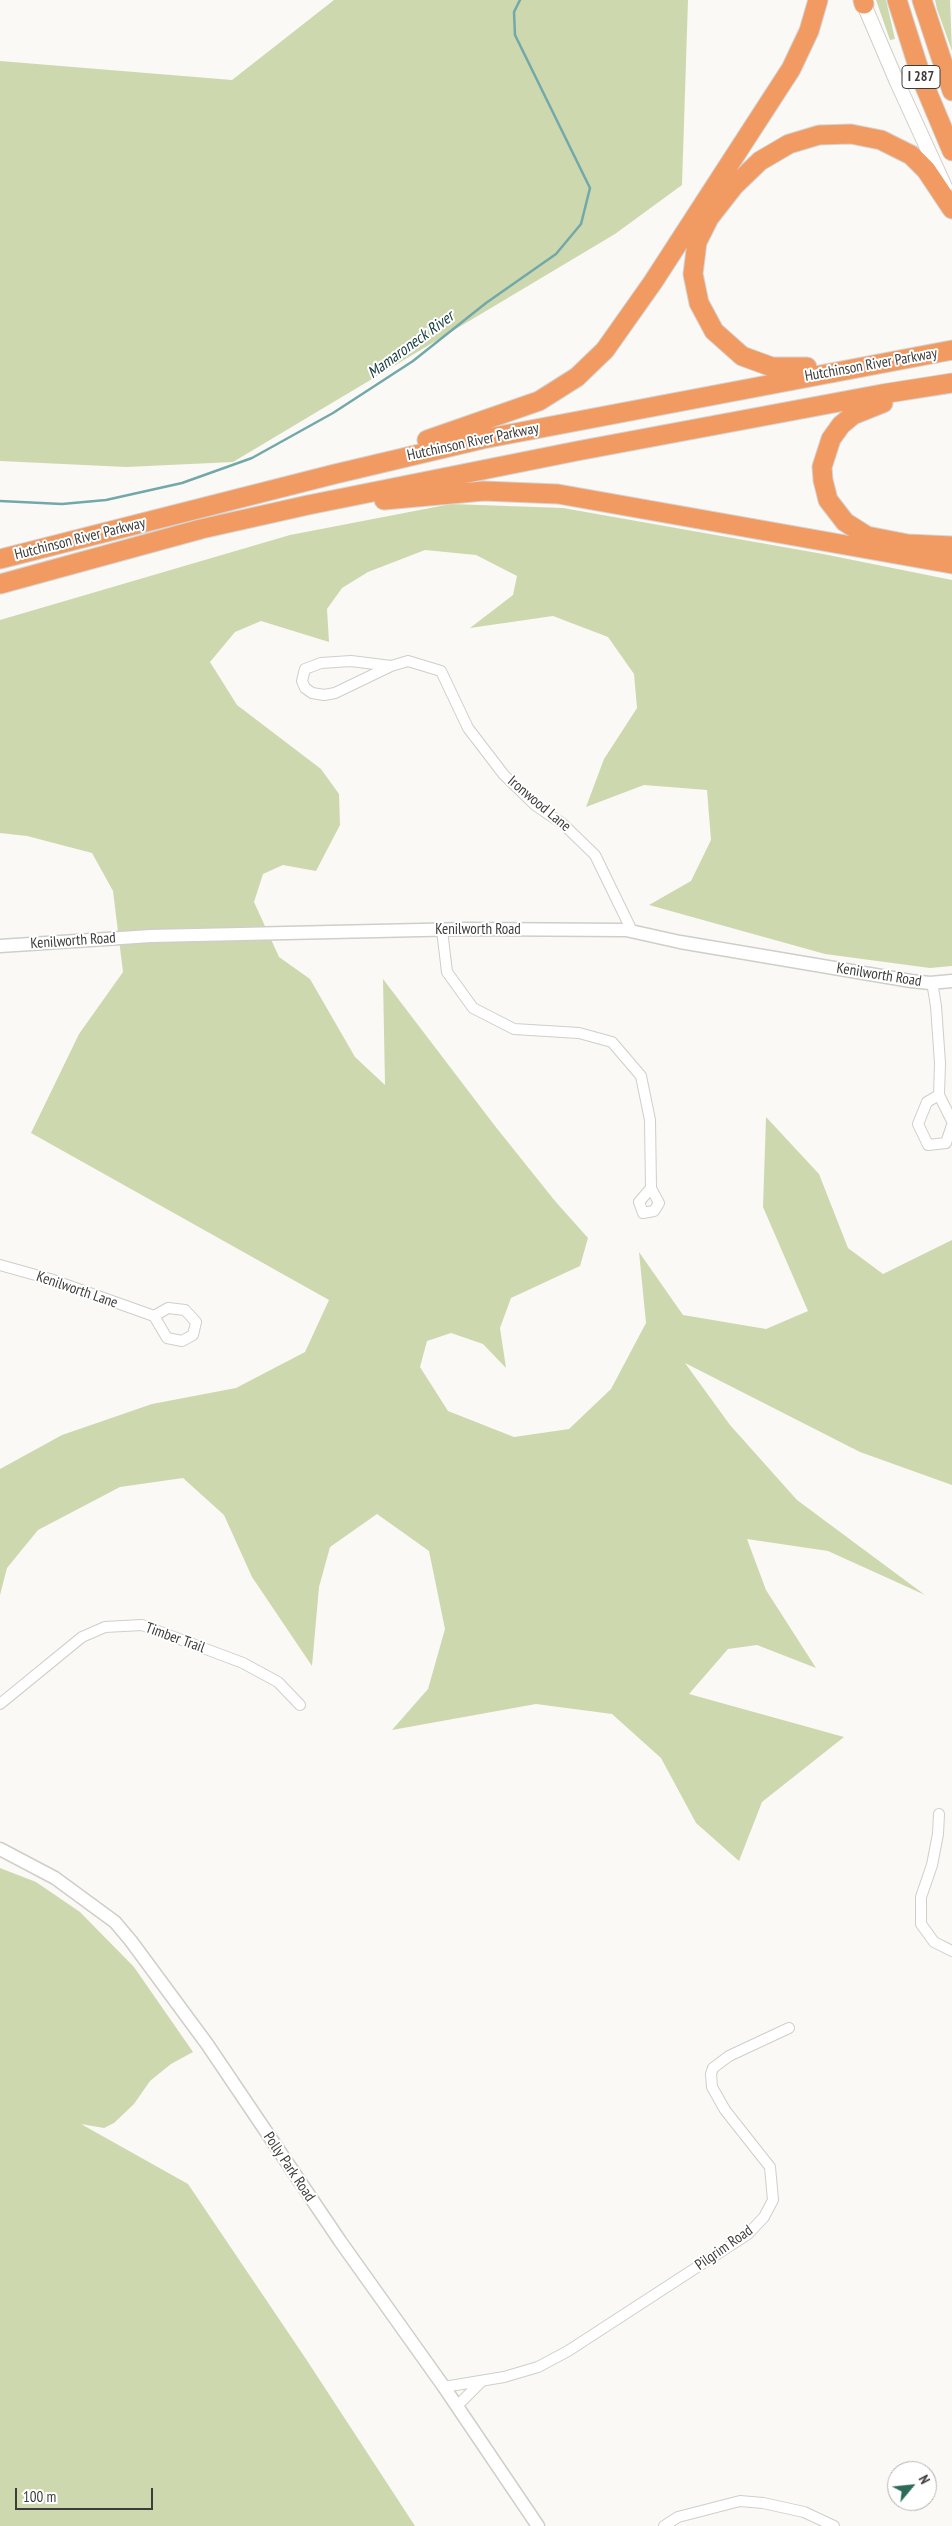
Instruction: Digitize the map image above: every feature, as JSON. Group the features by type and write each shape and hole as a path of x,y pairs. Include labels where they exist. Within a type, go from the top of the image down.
{"highway":[{"path":"302,482 524,407 561,388 591,364 627,320 791,69 809,31 818,0"},
{"name":"I 287","path":"897,0 923,82 952,151"},
{"name":"I 287","path":"922,0 952,91"},
{"path":"901,360 788,368 764,365 742,356 714,331 699,304 693,268 700,236 708,218 725,196 760,162 796,141 828,134 866,136 904,151 926,170 952,209"},
{"name":"Hutchinson River Parkway","path":"0,560 302,482 500,435 952,350"},
{"path":"952,384 873,406 853,415 841,425 831,439 824,455 822,473 831,506 840,518 856,530 874,538 900,543 952,546"},
{"name":"Hutchinson River Parkway","path":"0,584 217,525 308,505 577,451 882,394 952,384"},
{"path":"308,505 474,492 537,492 577,497 952,564"}],"main road":[{"path":"863,1 900,90 952,200"}],"street":[{"name":"Ironwood Lane","path":"391,666 351,661 321,663 305,669 302,681 305,688 312,693 324,695 335,693 391,666 408,662 441,671 468,728 504,774 536,805 563,824 595,855 632,931"},
{"name":"Kenilworth Road","path":"0,946 150,936 442,930 632,931 680,942 930,983 952,981"},
{"path":"442,930 447,972 473,1008 514,1029 580,1034 612,1042 642,1076 650,1120 651,1188"},
{"path":"930,983 933,988 936,1006 940,1063 939,1094 952,1123 946,1143 928,1145 918,1124 927,1102 939,1094"},
{"name":"Kenilworth Lane","path":"0,1265 50,1279 154,1316"},
{"name":"Timber Trail","path":"0,1704 82,1637 105,1627 142,1625 243,1663 278,1682 300,1705"},
{"path":"938,1814 938,1834 932,1865 921,1898 921,1924 934,1942 952,1951"},
{"name":"Polly Park Road","path":"0,1848 63,1884 115,1922 131,1941 207,2044 340,2241 444,2387 538,2526"},
{"name":"Pilgrim Road","path":"444,2387 538,2367 568,2351 748,2234 764,2217 773,2200 770,2167 725,2110 712,2087 711,2074 713,2068 729,2056 789,2028"},
{"path":"457,2406 482,2380"},
{"path":"664,2526 678,2517 740,2501 763,2503 804,2512 834,2526"}],"green space":[{"path":"334,0 688,0 682,185 615,234 233,462 126,467 0,461 0,61 232,80"},
{"path":"876,0 886,0 895,39 890,40"},
{"path":"935,0 950,0 952,51 937,9"},
{"path":"451,504 563,508 823,554 952,580 952,966 930,968 825,954 649,905 691,881 711,840 707,790 644,785 586,807 604,759 637,708 634,674 608,637 553,616 470,628 513,595 517,576 476,555 425,550 368,572 342,588 327,609 329,642 261,621 235,632 210,662 237,705 321,769 339,794 340,825 316,871 283,865 263,874 254,902 279,957 310,979 355,1057 385,1085 383,979 495,1126 555,1201 588,1238 580,1266 511,1298 500,1328 506,1368 483,1344 451,1333 427,1341 420,1367 448,1411 514,1437 569,1429 611,1389 646,1323 639,1252 683,1315 766,1329 808,1311 763,1207 766,1117 819,1174 848,1248 883,1274 952,1240 952,1485 860,1452 685,1363 730,1425 797,1500 925,1595 828,1551 747,1539 766,1590 816,1668 757,1645 728,1649 689,1694 844,1737 762,1802 739,1861 696,1823 661,1758 612,1714 536,1704 392,1730 428,1689 445,1629 429,1551 377,1514 330,1547 319,1587 312,1666 252,1577 224,1515 183,1478 120,1487 38,1530 7,1568 0,1595 0,1469 62,1435 152,1404 236,1388 305,1352 329,1300 31,1133 79,1034 123,972 113,891 92,853 27,836 0,833 0,620 290,535"},
{"path":"0,1868 36,1882 80,1912 134,1967 193,2052 171,2064 150,2081 134,2104 114,2123 104,2128 81,2124 188,2184 306,2359 415,2526 0,2526"}],"waterway":[{"name":"Mamaroneck River","path":"0,501 62,504 106,500 182,483 252,458 333,413 413,361 486,303 556,254 581,224 590,188 515,35 514,12 520,0"}]}
